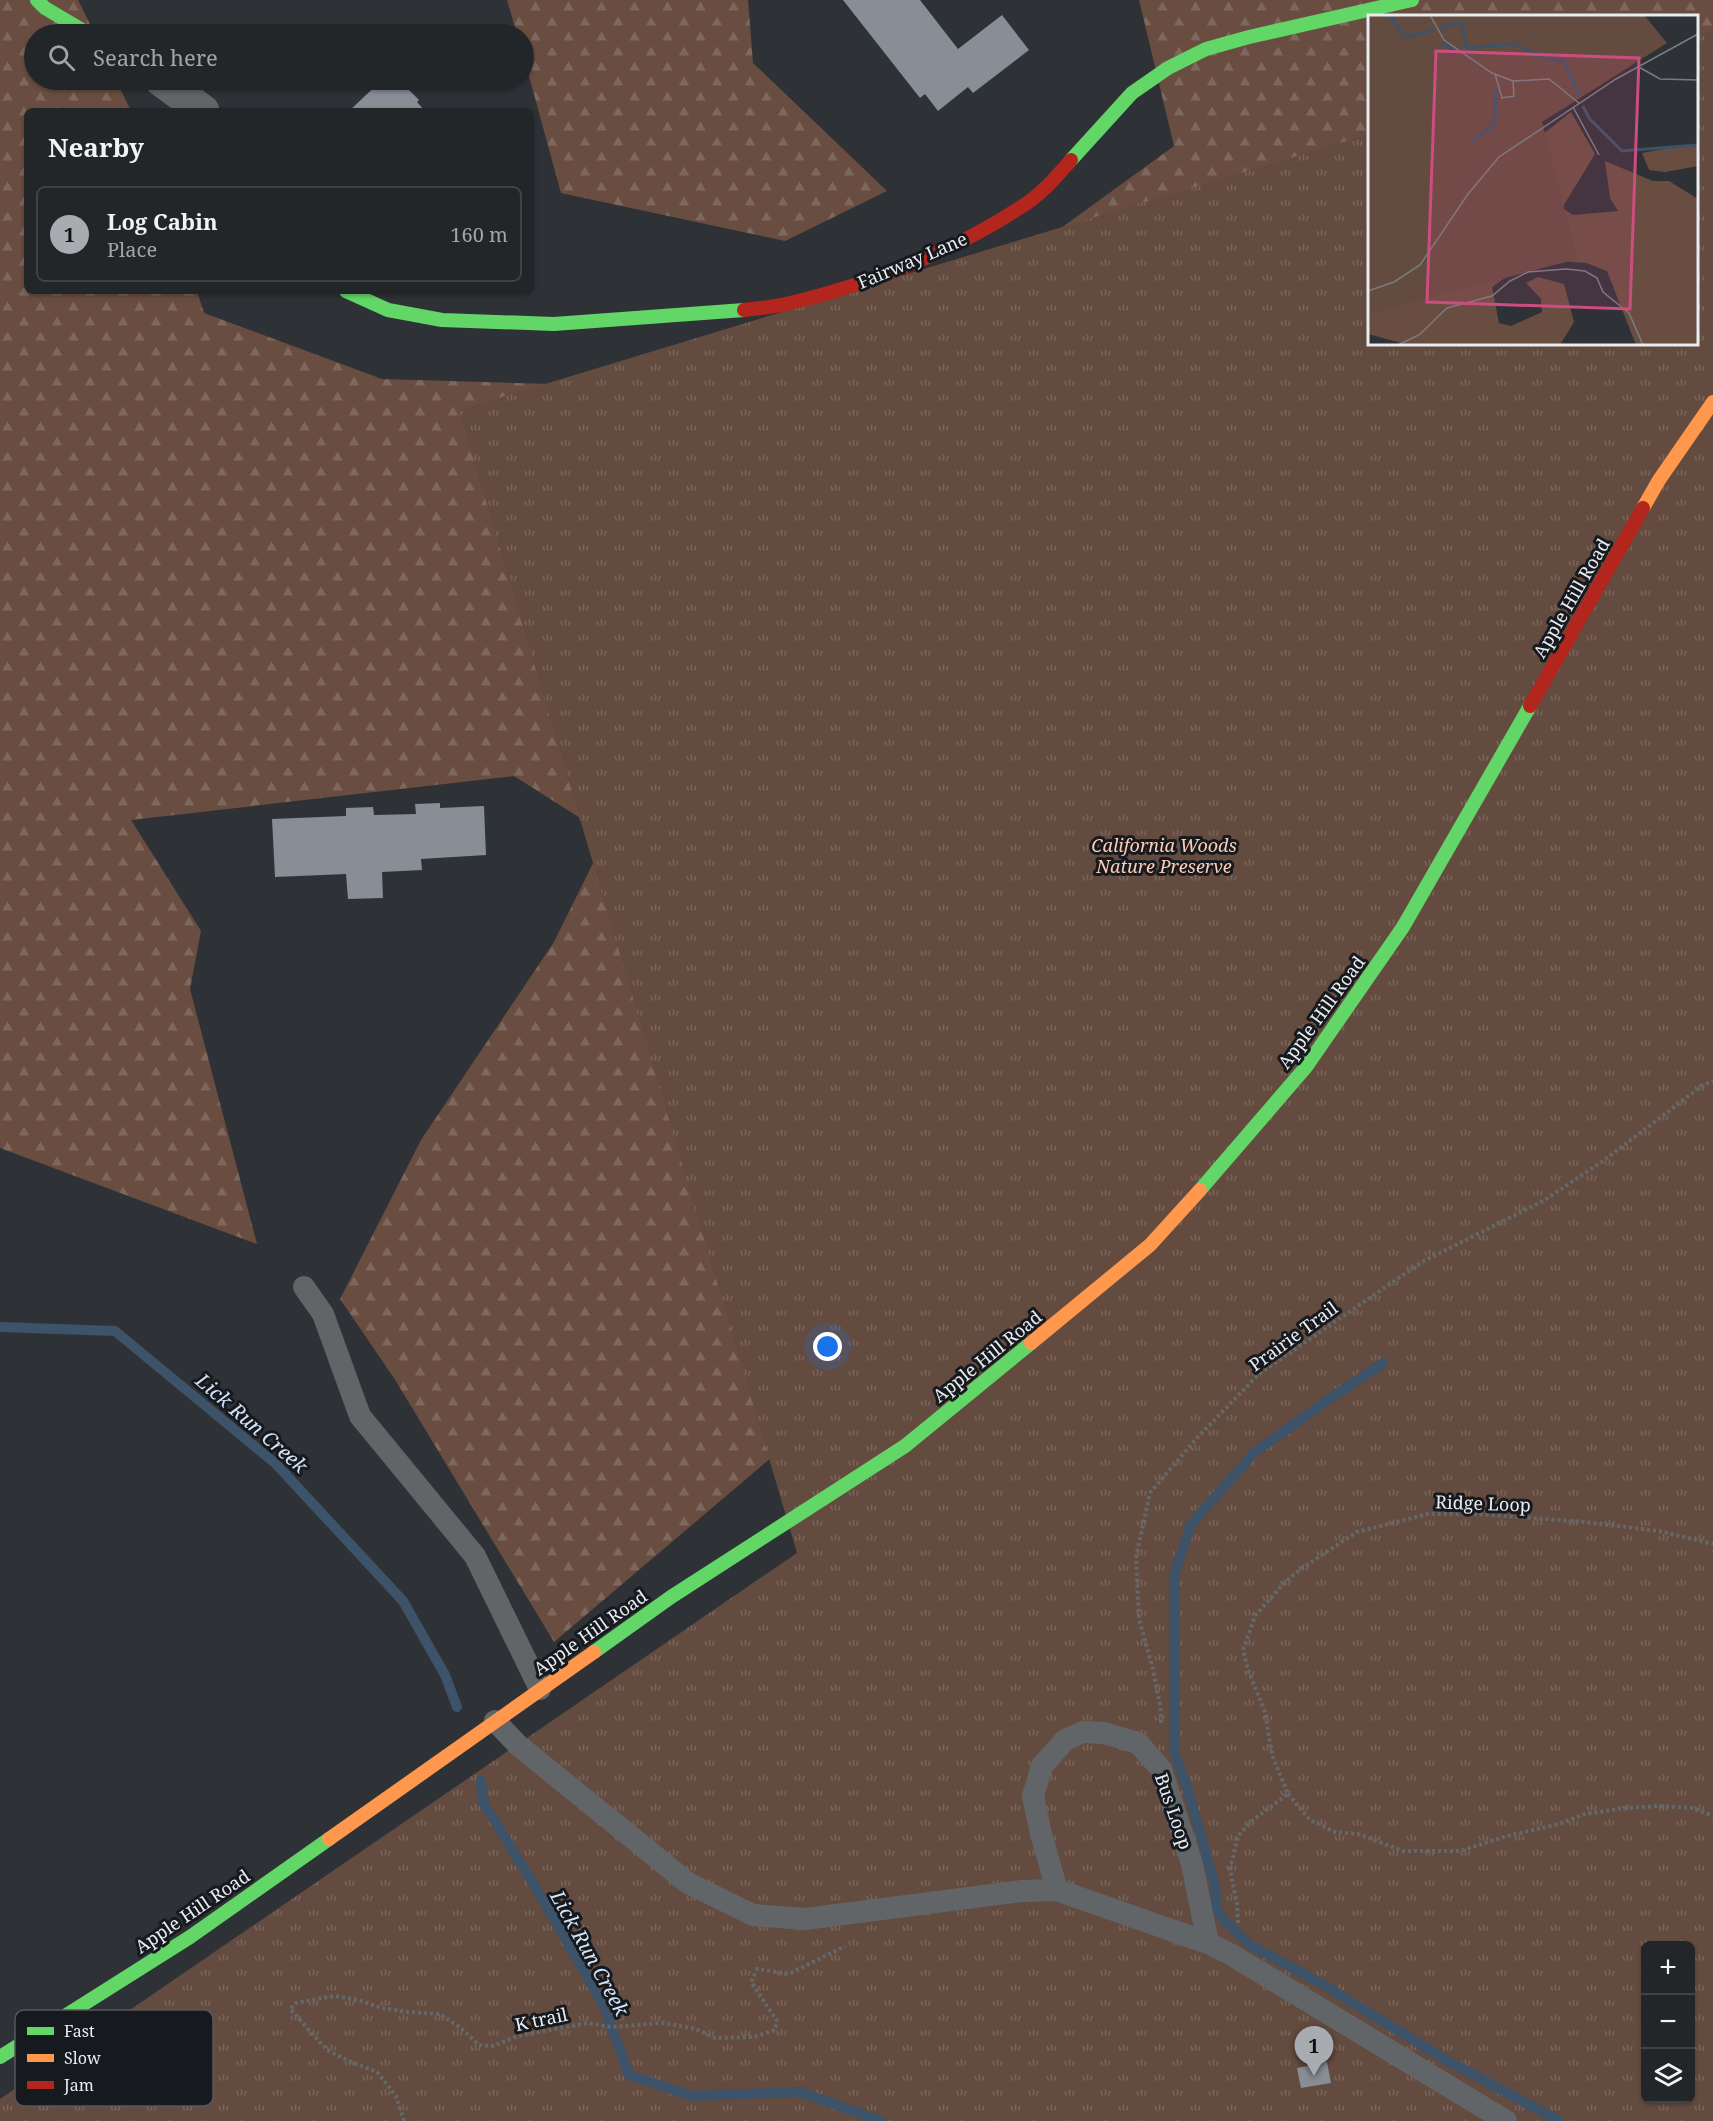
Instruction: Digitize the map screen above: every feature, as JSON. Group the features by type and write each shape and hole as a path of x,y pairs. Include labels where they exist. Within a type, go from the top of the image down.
{"street":[{"path":"37,0 45,8 72,24"},
{"name":"Fairway Lane","path":"353,294 388,310 442,320 554,324 718,312 788,304 872,280 956,244 1022,207 1046,188 1132,93 1168,68 1206,49 1412,0"},
{"path":"175,90 199,108"},
{"name":"Apple Hill Road","path":"70,2010 190,1936 671,1597 905,1446 1150,1245 1229,1159 1306,1067 1403,927 1659,480 1713,402"}],"lane":[{"path":"304,1287 323,1314 360,1416 475,1556 540,1689"},
{"path":"495,1721 518,1745 688,1883 753,1915 805,1919 1022,1891 1057,1890 1208,1943 1230,1954 1506,2121"},
{"name":"Bus Loop","path":"1057,1890 1033,1796 1042,1766 1065,1740 1083,1732 1104,1733 1138,1743 1161,1769 1192,1864 1208,1943"}],"path":[{"name":"Prairie Trail","path":"1161,1769 1161,1711 1153,1669 1139,1619 1136,1557 1150,1492 1196,1439 1259,1374 1422,1262 1544,1201 1612,1154 1703,1084 1713,1081"},
{"name":"Ridge Loop","path":"1713,1544 1659,1531 1584,1522 1477,1514 1428,1514 1358,1532 1302,1568 1284,1583 1255,1616 1243,1650 1248,1670 1265,1712 1272,1755 1288,1794 1310,1820 1335,1832 1358,1834 1403,1851 1460,1851 1507,1836 1559,1824 1585,1814 1625,1808 1659,1806 1692,1808 1713,1816"},
{"path":"1238,1925 1237,1904 1230,1869 1238,1836 1253,1820 1288,1794"},
{"name":"K trail","path":"404,2121 396,2096 377,2072 327,2050 290,2009 296,2003 334,1996 359,2000 381,2008 440,2014 461,2028 479,2045 493,2046 518,2036 587,2023 611,2027 664,2023 696,2029 715,2038 754,2037 775,2030 777,2021 751,1982 757,1969 789,1974 847,1945 859,1912"}],"green space":[{"path":"0,0 78,0 90,24 24,24 24,90 121,90 130,108 24,108 24,294 198,294 204,313 382,379 619,386 922,329 1174,146 1139,0 1713,0 1713,335 1233,1066 554,1642 394,1378 340,1299 421,1140 554,942 607,835 514,776 131,820 201,931 190,989 257,1244 0,1148"},
{"path":"507,0 748,0 753,63 887,191 785,241 561,193 533,90 534,24 514,24"},
{"name":"California Woods Nature Preserve","path":"1713,30 1713,2121 0,2121 0,2099 15,2089 15,2106 213,2106 213,2010 130,2010 797,1553 459,410 1368,134 1368,345 1698,345 1698,35"}],"building":[{"path":"843,0 920,0 958,49 1002,15 1029,50 973,93 968,87 938,111 925,94 920,98"},
{"path":"371,90 409,90 419,100 417,102 422,108 352,108"},
{"path":"440,803 440,808 484,806 486,855 421,859 422,870 382,872 383,898 348,899 346,874 275,877 272,819 346,816 346,808 373,807 374,815 416,814 415,804"},
{"path":"1327,2062 1331,2083 1301,2088 1297,2068"}],"waterway":[{"name":"Lick Run Creek","path":"0,1327 115,1331 276,1464 403,1601 445,1675 457,1707"},
{"path":"1383,1363 1255,1452 1191,1524 1174,1575 1174,1751 1188,1790 1215,1886 1217,1911 1250,1945 1324,1985 1441,2057 1559,2121"},
{"name":"Lick Run Creek","path":"481,1780 483,1802 604,2006 629,2075 692,2096 800,2092 881,2121"}],"traffic: fast":[{"path":"37,0 45,8 72,24"},
{"path":"1071,160 1132,93 1168,68 1206,49 1412,0"},
{"path":"353,294 388,310 442,320 554,324 744,310"},
{"path":"1200,1190 1306,1067 1403,927 1530,706"},
{"path":"594,1652 671,1597 905,1446 1031,1343"},
{"path":"74,2010 190,1937 329,1839"},
{"path":"0,2057 15,2048"}],"traffic: slow":[{"path":"1643,508 1659,480 1713,402"},
{"path":"1031,1343 1150,1245 1200,1190"},
{"path":"329,1839 594,1652"}],"traffic: jam":[{"path":"744,310 820,296 910,265 939,252 995,223 1028,202 1048,185 1071,160"},
{"path":"1530,706 1643,508"}],"place":[{"name":"Log Cabin","path":"1314,2076"}]}
